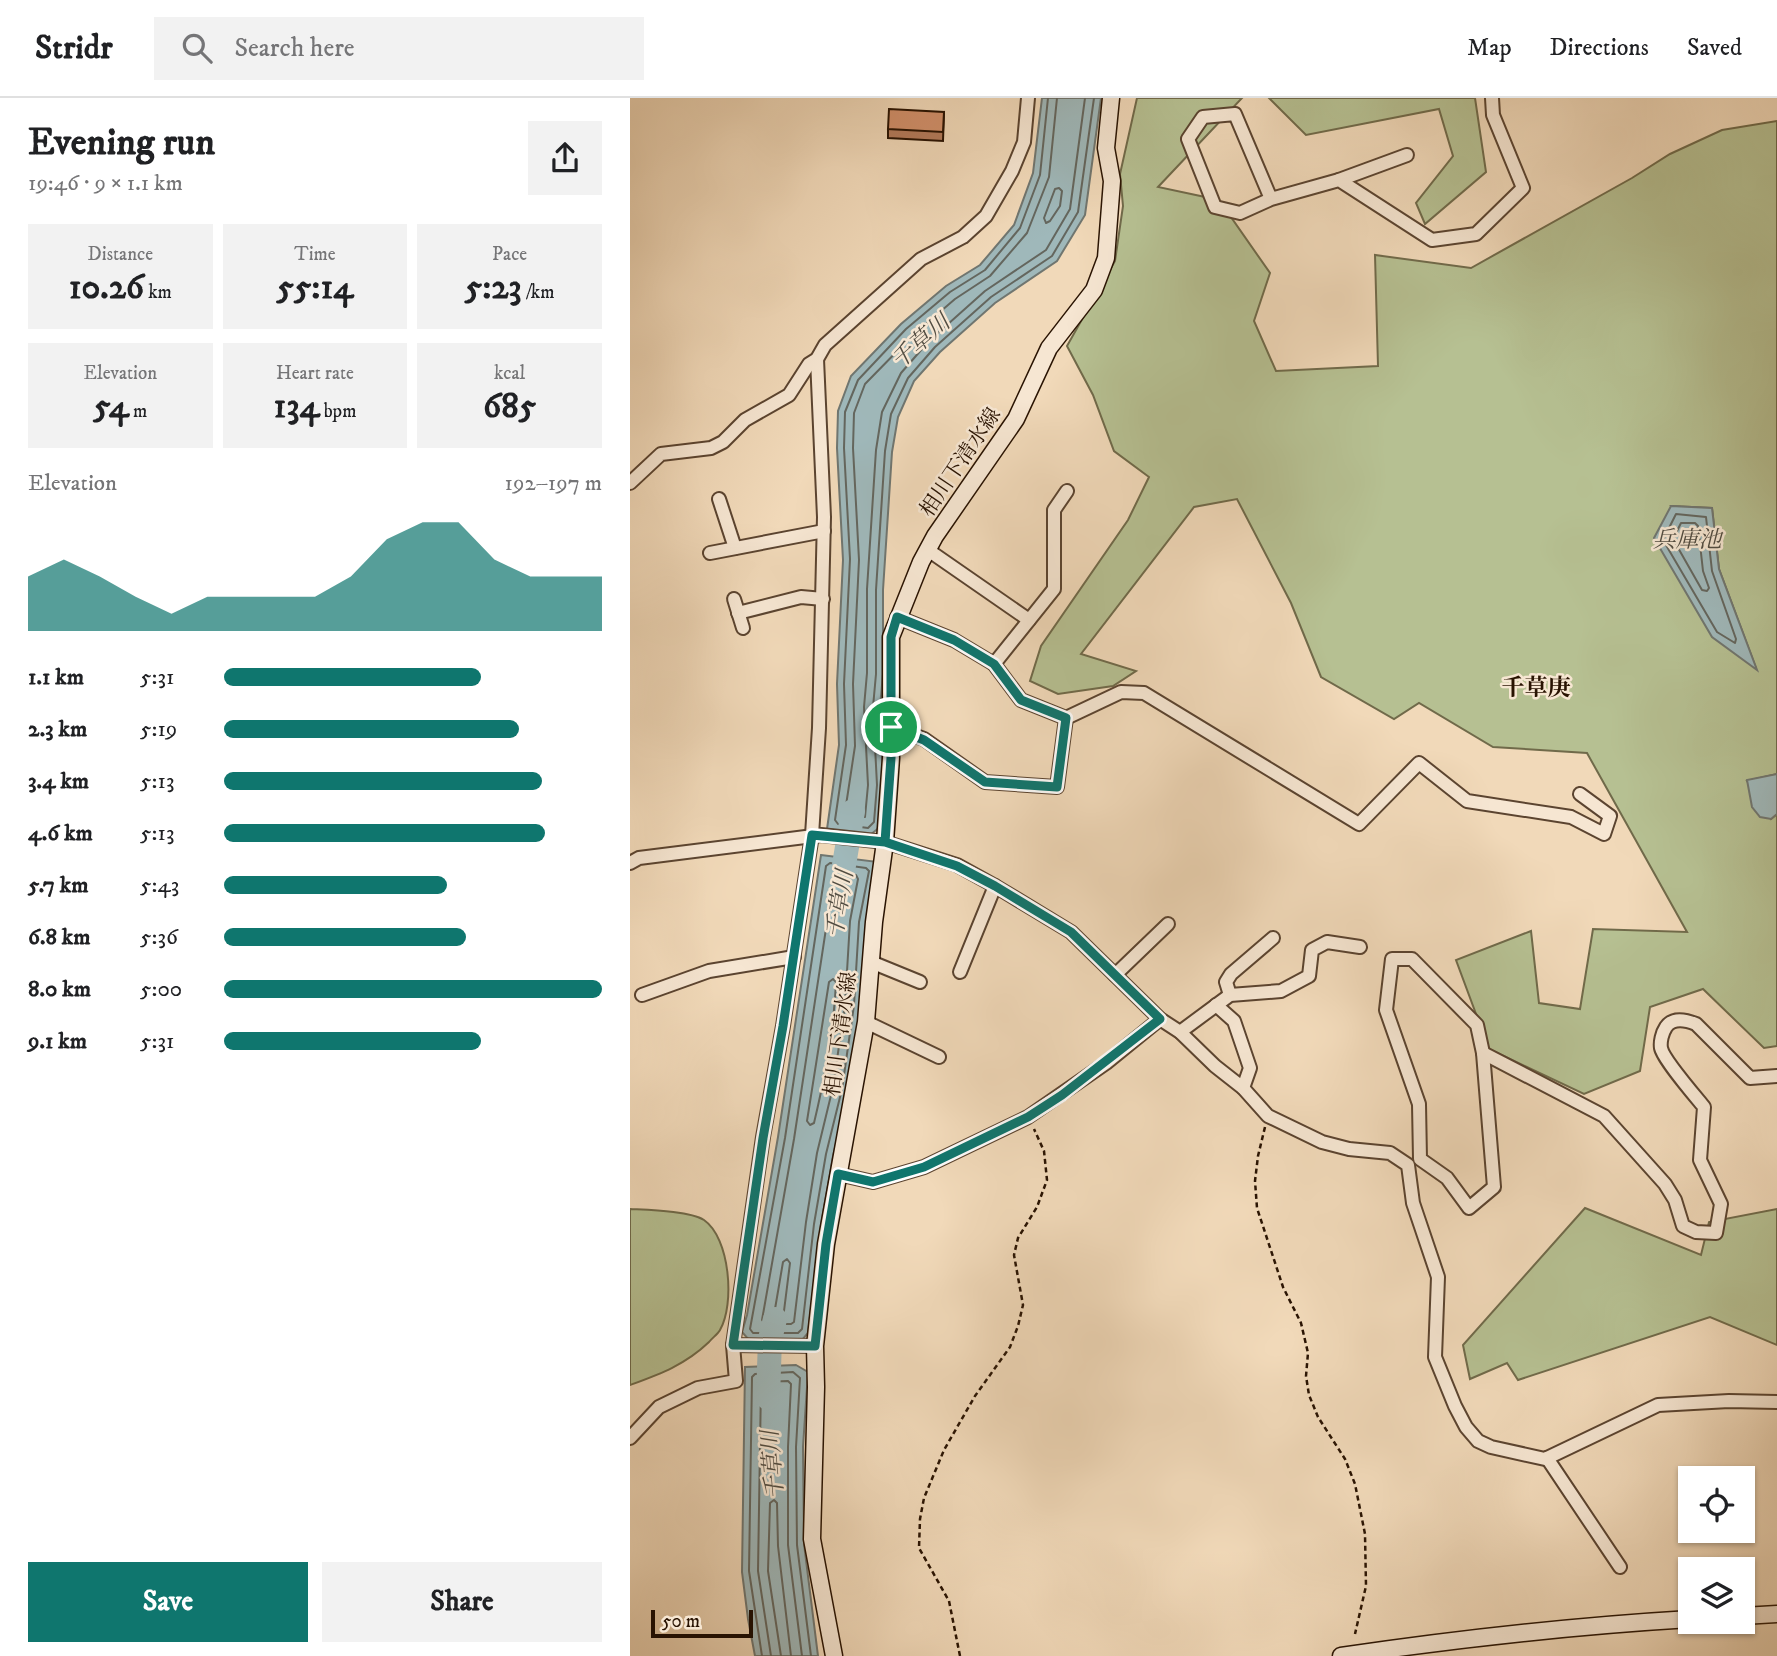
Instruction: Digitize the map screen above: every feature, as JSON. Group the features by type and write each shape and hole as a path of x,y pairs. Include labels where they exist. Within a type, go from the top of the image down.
{"main road":[{"name":"相川下清水線","path":"834,1656 812,1539 815,1346 826,1244 866,1022 881,841 891,758 891,637 897,617 928,550 1016,419 1049,348 1094,290 1106,258 1112,181 1106,148 1111,98"},
{"path":"1755,1615 1777,1614"},
{"path":"1341,1656 1450,1641 1608,1624 1678,1620"}],"street":[{"path":"630,483 661,454 711,448 723,442 745,421 789,395 825,345 920,259 963,237 986,216 1012,171 1024,142 1028,98"},
{"path":"1339,180 1432,240 1476,234 1523,188 1493,115 1492,98"},
{"path":"1271,199 1235,114 1203,117 1188,139 1215,207 1240,213 1271,199 1339,180 1407,155"},
{"path":"630,1438 659,1407 698,1388 736,1381 733,1345 763,1138 817,835 824,531 817,359"},
{"path":"994,664 1054,589 1055,510 1067,491"},
{"path":"719,499 736,548"},
{"path":"710,553 824,531"},
{"path":"928,550 1030,620"},
{"path":"738,613 801,597 823,598"},
{"path":"734,599 743,628"},
{"path":"897,617 954,640 994,664 1021,700 1066,718 1121,692 1144,692 1359,824 1419,763 1467,801 1571,817 1604,834 1610,816 1580,794"},
{"path":"891,727 924,740 985,782 1057,787 1066,718"},
{"path":"630,863 639,858 817,835 881,841 957,866 1071,932 1160,1019 1180,1031 1215,1066 1243,1088 1268,1116 1322,1142 1349,1149 1390,1153 1408,1165 1413,1203 1438,1277 1434,1357 1455,1406 1466,1427 1478,1441 1510,1452 1547,1458 1658,1405 1729,1401 1777,1402"},
{"path":"960,972 995,886"},
{"path":"1115,975 1168,923"},
{"path":"1230,995 1226,982 1231,974 1273,938"},
{"path":"1180,1031 1230,995 1282,991 1309,976 1312,950 1327,942 1360,947"},
{"path":"642,995 709,971 794,957"},
{"path":"1392,959 1412,959 1477,1025 1483,1053 1494,1187 1469,1208 1447,1178 1420,1158 1419,1104 1386,1010 1392,959"},
{"path":"871,962 920,982"},
{"path":"1216,1005 1234,1021 1250,1068 1243,1088"},
{"path":"838,1174 873,1182 924,1167 1028,1117 1106,1063 1160,1019"},
{"path":"1483,1053 1604,1116 1665,1184 1675,1200 1683,1226 1696,1232 1716,1233 1721,1204 1700,1160 1704,1107 1661,1050 1662,1035 1667,1025 1673,1021 1685,1020 1696,1024 1750,1079 1777,1076"},
{"path":"866,1022 939,1057"},
{"path":"1408,1165 1420,1158"},
{"path":"733,1345 815,1346"},
{"path":"1547,1458 1620,1567"}],"path":[{"path":"1268,1116 1255,1181 1257,1208 1283,1287 1301,1323 1308,1353 1306,1376 1309,1395 1318,1417 1345,1459 1355,1484 1365,1534 1366,1586 1355,1634"},
{"path":"960,1656 949,1601 919,1548 920,1519 924,1498 944,1450 975,1396 1010,1347 1018,1326 1023,1305 1014,1255 1018,1238 1037,1207 1047,1180 1044,1151 1028,1117"}],"green space":[{"path":"1137,98 1242,98 1158,187 1219,200 1270,273 1254,321 1276,371 1378,366 1375,255 1471,268 1670,154 1722,130 1777,121 1777,774 1747,781 1771,819 1777,814 1777,1046 1764,1048 1703,989 1650,1007 1640,1071 1584,1094 1489,1049 1456,960 1531,931 1539,1003 1580,1009 1593,929 1687,932 1587,753 1493,747 1419,703 1394,719 1321,677 1291,603 1237,499 1194,507 1081,654 1136,671 1113,686 1058,694 1030,681 1041,646 1128,520 1149,477 1114,451 1093,395 1067,346 1115,261 1123,206 1120,174","holes":["1671,506 1712,508 1719,569 1756,668"]},
{"path":"1269,98 1475,98 1486,172 1425,224 1416,203 1453,156 1439,109 1306,135"},
{"path":"1585,1208 1701,1255 1709,1222 1777,1209 1777,1345 1710,1317 1518,1380 1507,1363 1470,1379 1463,1345"},
{"path":"630,1209 679,1213 704,1220 720,1241 728,1289 725,1319 719,1332 709,1342 681,1363 630,1385"}],"water":[{"path":"1042,98 1101,98 1085,215 1057,261 995,303 940,352 914,381 898,417 892,452 883,590 883,674 880,707 884,786 880,827 870,835 827,829 839,745 837,684 843,560 837,448 838,411 851,376 901,324 946,286 980,265 1014,225 1033,173"},
{"name":"兵庫池","path":"1671,506 1712,508 1719,569 1757,670 1712,637 1654,538"},
{"path":"1777,774 1777,814 1771,819 1760,817 1752,807 1747,780"},
{"path":"821,855 878,862 866,923 861,1006 849,1090 833,1156 821,1225 808,1333 802,1340 749,1340 742,1332 778,1137"},
{"path":"796,1365 808,1372 803,1447 804,1544 818,1656 755,1656 742,1572 745,1367"}],"building":[{"path":"889,109 944,112 943,132 888,129"}],"waterway":[{"name":"千草川","path":"840,889 853,811"},
{"name":"千草川","path":"768,1398 770,1339 775,1319"}],"district":[{"name":"千草庚","path":"1536,687"}],"route":[{"path":"891,727 885,842 812,835 733,1345 815,1346 826,1244 838,1174 873,1182 924,1167 1028,1117 1106,1063 1160,1019 1071,932 957,866 885,842 891,758 891,727 924,740 985,782 1057,787 1066,718 1021,700 994,664 954,640 897,617 891,637 891,727"}]}
